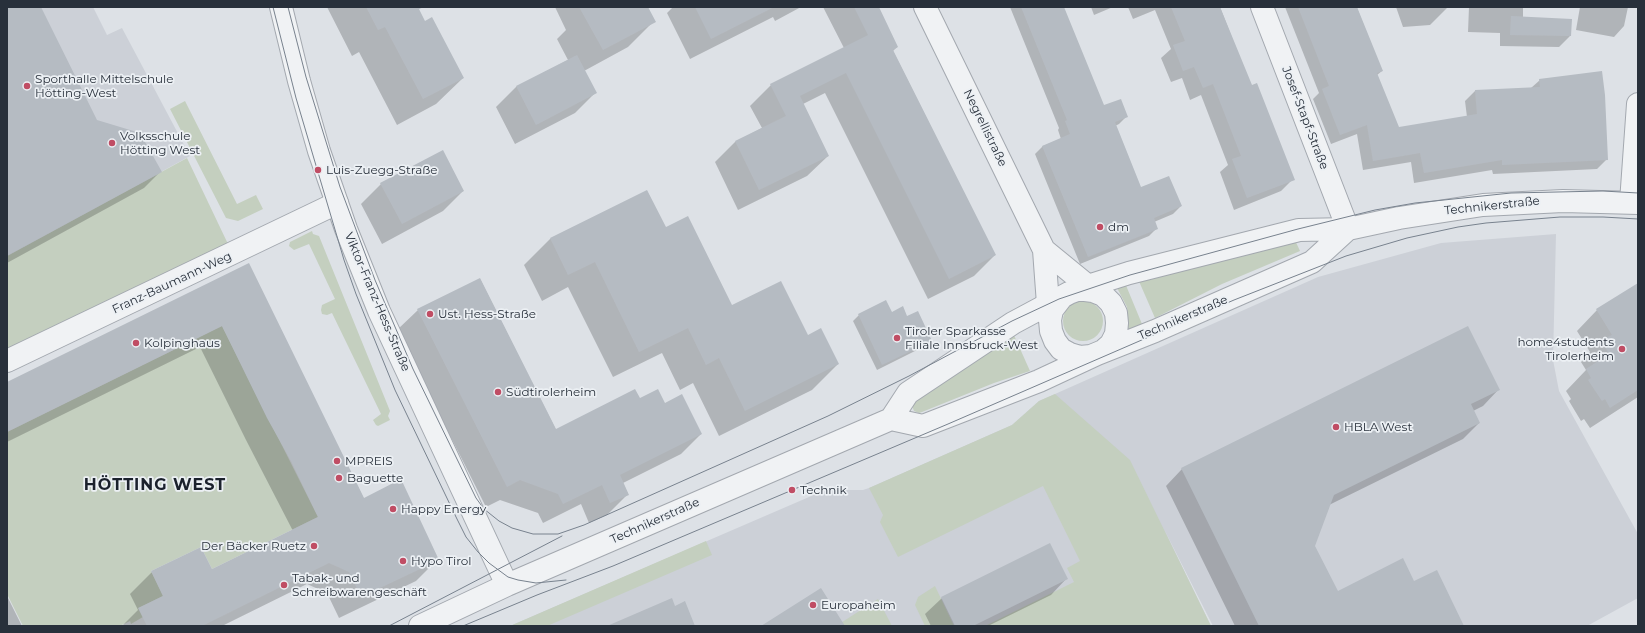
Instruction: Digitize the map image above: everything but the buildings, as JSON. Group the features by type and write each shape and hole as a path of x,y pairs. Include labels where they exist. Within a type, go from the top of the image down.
{"street":[{"name":"Viktor-Franz-Hess-Straße","path":"281,7 301,88 319,151 337,204 379,311 507,585"},
{"name":"Negrellistraße","path":"925,7 1044,250 1083,290"},
{"name":"Josef-Stapf-Straße","path":"1262,7 1348,230"},
{"path":"1634,203 1638,104"},
{"name":"Technikerstraße","path":"1348,230 1312,262 1155,331 1097,354 1080,357 1070,354 1061,349 1050,331 1049,312 1062,297 1129,273 1299,230 1348,230 1400,218 1483,205 1563,200 1634,203"},
{"name":"Franz-Baumann-Weg","path":"7,361 337,204"},
{"name":"Negrellistraße","path":"1044,250 1049,312"},
{"name":"Technikerstraße","path":"420,626 507,585 891,419 923,426 1039,381 1097,354 1111,344 1116,334 1116,313 1111,303 1103,295 1083,290"},
{"path":"891,419 908,392 1013,323 1049,312"}],"shaded area":[{"name":"Volksschule Hötting West","path":"7,7 93,7 107,35 122,28 190,156 7,256"},
{"name":"HBLA West","path":"1556,234 1553,360 1559,391 1638,534 1638,598 1587,626 1213,626 1164,529 1211,626 510,626 816,494 828,490 863,490 869,488 1012,425 1039,401 1318,277 1441,243"}],"green space":[{"path":"185,101 237,204 256,195 263,209 238,221 226,218 170,109"},
{"path":"187,158 228,244 7,358 7,256"},
{"path":"312,231 313,234 319,236 390,411 388,416 390,420 378,426 373,420 381,414 332,313 327,315 322,314 322,305 335,299 309,244 294,250 289,246 290,242"},
{"path":"1294,238 1300,251 1222,284 1155,318 1138,279"},
{"path":"1125,283 1142,324 1126,332 1128,318 1127,307 1116,286"},
{"path":"1079,301 1087,301 1094,304 1100,310 1103,321 1100,332 1094,338 1087,341 1079,341 1072,338 1066,332 1063,325 1063,317 1066,310 1072,304"},
{"path":"222,326 318,517 212,569 201,547 151,571 163,596 139,608 143,617 131,624 130,621 120,626 23,626 7,594 7,432"},
{"path":"1013,333 1030,371 994,383 922,412 919,413 914,411 911,403"},
{"path":"1055,394 1130,460 1211,626 985,626 1074,582 1067,568 1080,561 1043,486 898,557 880,522 883,515 869,488 1012,425 1039,401"},
{"path":"706,541 712,555 547,626 510,626"},
{"path":"935,586 954,626 925,626 915,605 918,597"},
{"path":"878,599 892,626 836,626"}],"tram line":[{"path":"273,7 296,98 344,260 356,294 395,390 466,537 489,563 508,577 536,583 566,580"},
{"path":"288,7 306,77 340,187 375,280 413,369 476,498 484,509 499,521 512,528 533,534 558,534 584,525 828,416 909,376 1012,321 1059,299 1130,275 1298,229 1375,210 1415,203 1511,193 1603,191 1638,193"},
{"path":"463,626 537,595 613,566 948,424 1234,300 1346,256 1407,238 1458,227 1486,223 1560,217 1638,219"},
{"path":"389,626 562,536"}],"place":[{"name":"Sporthalle Mittelschule Hötting-West","path":"27,86"},
{"name":"Volksschule Hötting West","path":"112,143"},
{"name":"Luis-Zuegg-Straße","path":"318,170"},
{"name":"dm","path":"1100,227"},
{"name":"Ust. Hess-Straße","path":"430,314"},
{"name":"Tiroler Sparkasse Filiale Innsbruck-West","path":"897,338"},
{"name":"Kolpinghaus","path":"136,343"},
{"name":"home4students Tirolerheim","path":"1622,349"},
{"name":"Südtirolerheim","path":"498,392"},
{"name":"HBLA West","path":"1336,427"},
{"name":"MPREIS","path":"337,461"},
{"name":"Baguette","path":"339,478"},
{"name":"Technik","path":"792,490"},
{"name":"Happy Energy","path":"393,509"},
{"name":"Der Bäcker Ruetz","path":"314,546"},
{"name":"Hypo Tirol","path":"403,561"},
{"name":"Tabak- und Schreibwarengeschäft","path":"284,585"},
{"name":"Europaheim","path":"813,605"}],"district":[{"name":"HÖTTING WEST","path":"155,485"}]}
